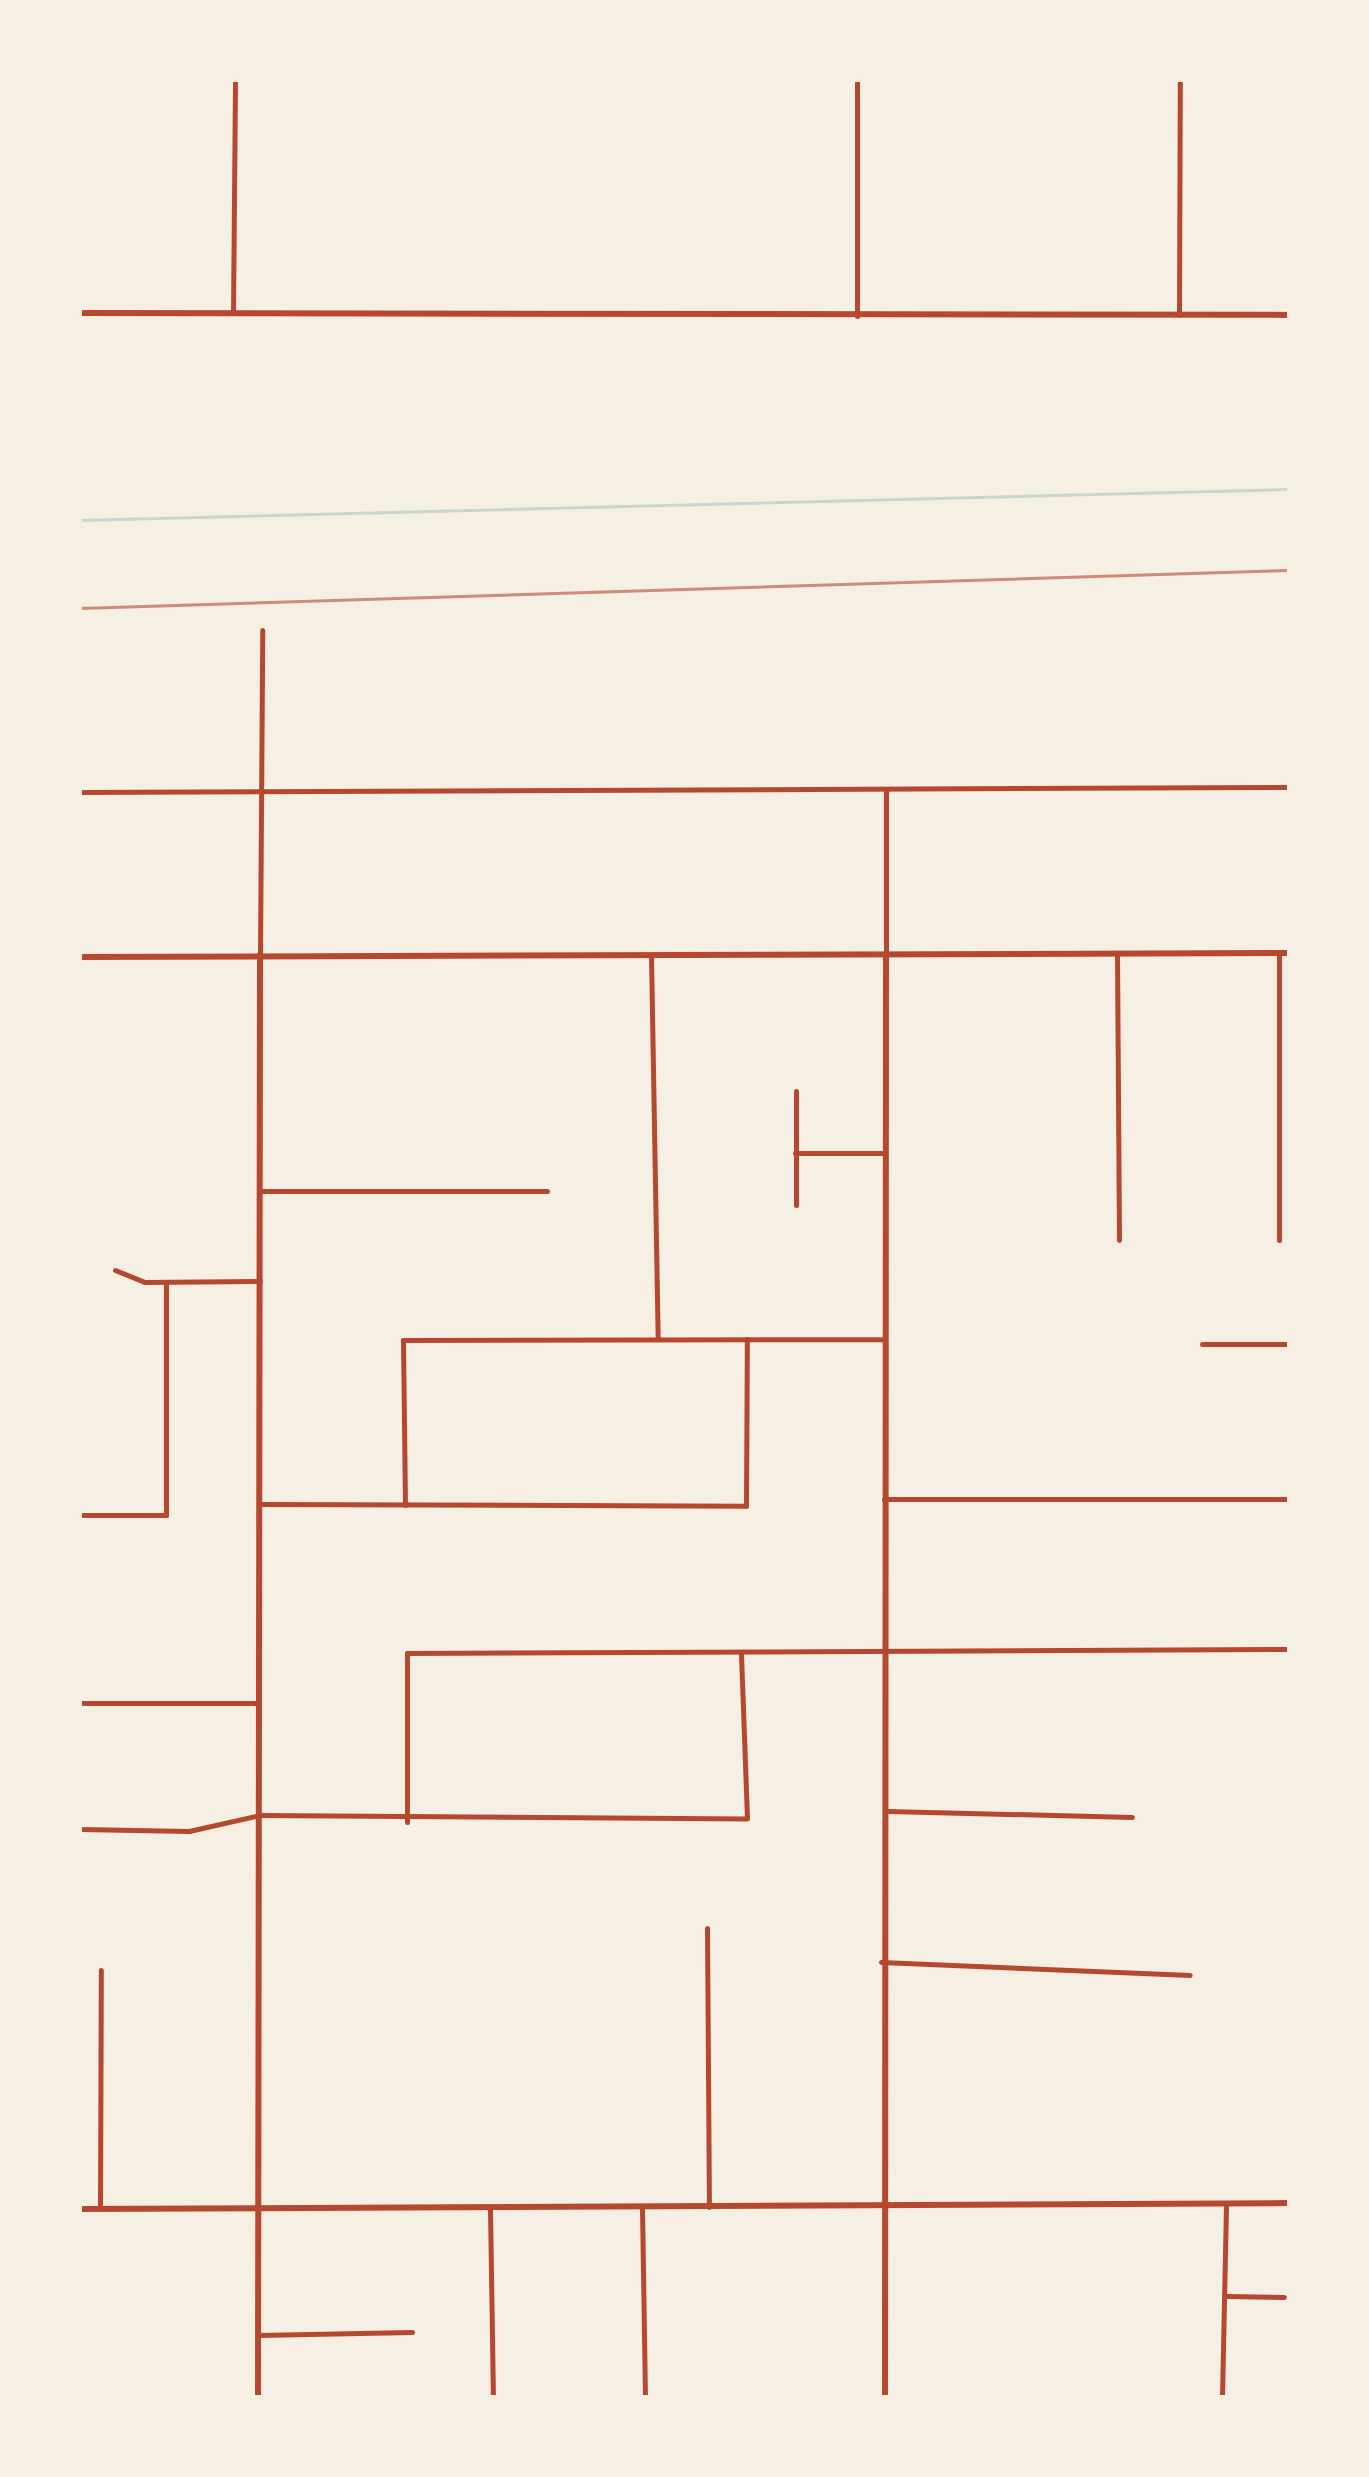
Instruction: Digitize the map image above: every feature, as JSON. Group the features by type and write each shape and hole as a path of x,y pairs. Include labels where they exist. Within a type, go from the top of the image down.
{"street":[{"path":"232,313 234,80"},
{"path":"857,80 857,316"},
{"path":"1178,315 1180,80"},
{"path":"80,313 1289,315"},
{"path":"258,2397 262,630"},
{"path":"80,792 1289,787"},
{"path":"885,2397 881,1962 888,1811 884,1654 886,789"},
{"path":"1279,953 1279,1240"},
{"path":"80,956 1289,953"},
{"path":"1117,954 1119,1240"},
{"path":"650,955 658,1338"},
{"path":"796,1091 796,1206"},
{"path":"794,1153 885,1153"},
{"path":"262,1191 546,1191"},
{"path":"115,1270 166,1282 261,1281"},
{"path":"80,1515 166,1516 166,1282"},
{"path":"262,1504 746,1506 747,1339"},
{"path":"404,1505 403,1340 884,1340"},
{"path":"1202,1344 1289,1344"},
{"path":"884,1500 1289,1499"},
{"path":"406,1822 406,1652 884,1654 1289,1649"},
{"path":"80,1829 189,1830 260,1815 406,1822 746,1818 741,1653"},
{"path":"80,1703 261,1703"},
{"path":"888,1811 1132,1817"},
{"path":"707,1928 709,2207"},
{"path":"881,1962 1190,1975"},
{"path":"100,1970 100,2209"},
{"path":"80,2209 1289,2203"},
{"path":"1222,2397 1226,2204"},
{"path":"642,2207 645,2397"},
{"path":"490,2209 493,2397"},
{"path":"1225,2296 1284,2297"},
{"path":"258,2335 412,2332"}],"waterway":[{"path":"80,520 1289,489"}],"railway":[{"path":"80,608 1289,570"}]}
